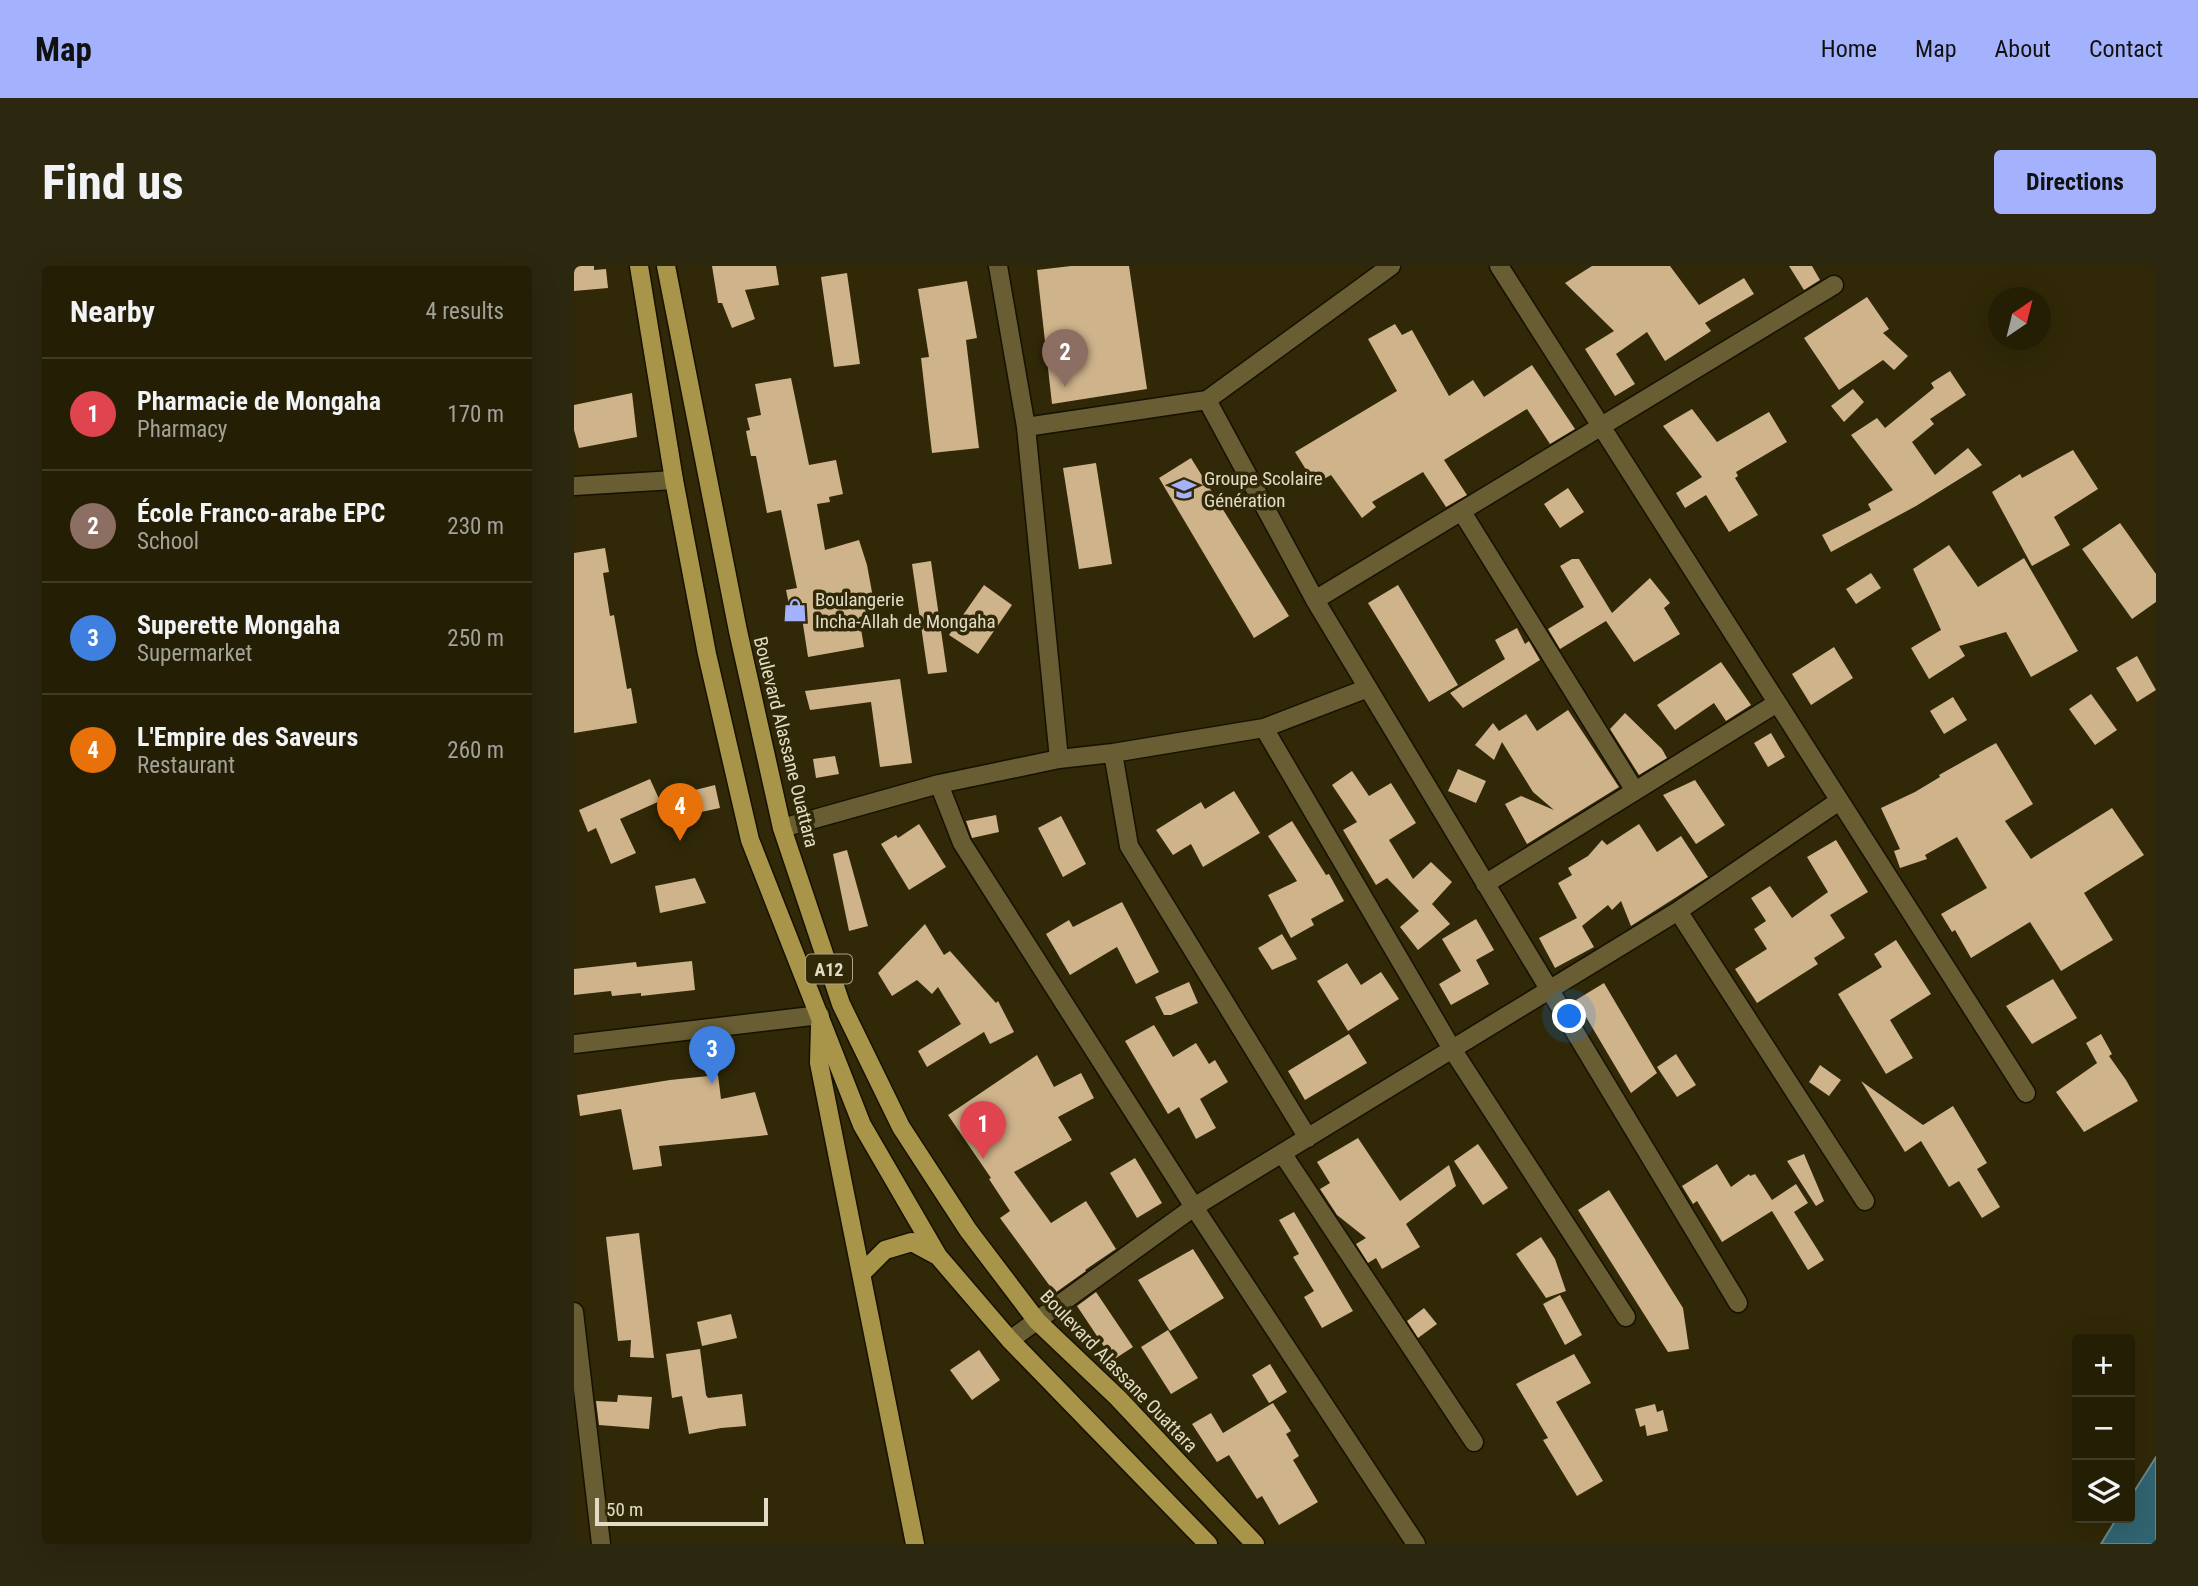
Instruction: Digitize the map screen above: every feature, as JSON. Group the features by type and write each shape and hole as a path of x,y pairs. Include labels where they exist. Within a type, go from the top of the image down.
{"main road":[{"name":"A12","path":"639,266 674,480 707,654 750,840 862,1125 938,1256 1010,1340 1208,1544"},
{"name":"Boulevard Alassane Ouattara","path":"666,266 738,631 782,828 841,1004 901,1127 968,1230 1037,1321 1118,1398 1255,1544"},
{"name":"A12","path":"820,1016 841,1004"},
{"name":"A12","path":"820,1016 819,1063 915,1544"},
{"path":"861,1273 885,1250 912,1242 938,1256"}],"street":[{"path":"998,266 1026,427 1059,759"},
{"path":"1026,427 1207,400 1391,266"},
{"path":"1499,266 2026,1093"},
{"path":"1315,600 1834,285"},
{"path":"1207,400 1315,600 1738,1303"},
{"path":"574,486 674,480"},
{"path":"1462,512 1635,791"},
{"path":"782,828 939,784 1059,759 1114,753 1264,728 1368,688"},
{"path":"1485,884 1777,703"},
{"path":"1264,728 1452,1049 1626,1317"},
{"path":"1114,753 1129,846 1308,1138"},
{"path":"939,784 962,843 1194,1207 1416,1544"},
{"path":"1010,1340 1194,1207 1678,911 1839,801"},
{"path":"1678,911 1865,1201"},
{"path":"574,1044 820,1016"},
{"path":"1282,1153 1474,1442"},
{"path":"574,1312 601,1544"}],"water":[{"path":"2156,1457 2156,1544 2101,1544 2114,1523 2135,1523 2135,1490"}],"building":[{"path":"574,266 594,266 594,270 606,269 608,288 574,291"},
{"path":"712,266 776,266 779,285 745,290 755,319 732,328 722,303 718,303"},
{"path":"1071,266 1129,266 1147,389 1052,404 1037,270"},
{"path":"1592,266 1670,266 1699,305 1744,278 1754,294 1705,323 1711,331 1665,361 1647,332 1616,354 1635,384 1615,396 1585,349 1614,331 1565,283"},
{"path":"1789,266 1812,266 1820,280 1804,290"},
{"path":"847,273 860,364 834,367 821,277"},
{"path":"967,281 977,338 966,340 979,448 932,453 921,358 929,357 918,289"},
{"path":"1867,297 1889,329 1883,333 1908,356 1894,370 1883,360 1839,390 1804,338"},
{"path":"1395,324 1402,335 1412,330 1449,396 1473,380 1484,397 1532,365 1575,429 1550,444 1527,409 1444,460 1467,495 1446,507 1423,472 1372,502 1376,507 1362,518 1331,475 1315,484 1295,452 1397,391 1368,339"},
{"path":"1950,371 1966,395 1930,419 1934,424 1912,442 1935,475 1968,448 1982,465 1916,506 1831,552 1822,535 1871,510 1868,504 1893,490 1851,435 1877,418 1885,428 1934,388 1931,383"},
{"path":"791,378 809,465 836,460 843,494 829,497 830,502 817,504 825,550 859,540 867,565 876,614 859,617 864,647 808,657 802,618 792,619 786,590 797,588 781,510 767,513 756,456 751,456 746,431 750,430 747,418 761,415 755,384"},
{"path":"1853,389 1864,402 1844,422 1831,406"},
{"path":"632,393 637,437 579,448 574,430 574,405"},
{"path":"1692,409 1717,442 1769,412 1787,442 1736,472 1738,476 1735,478 1758,515 1729,532 1706,495 1685,508 1676,493 1702,477 1663,426"},
{"path":"2073,450 2098,489 2054,517 2070,545 2032,566 1992,492 2020,474 2022,478"},
{"path":"1191,458 1289,616 1254,638 1159,478"},
{"path":"1096,463 1112,564 1079,569 1063,468"},
{"path":"1568,488 1584,512 1560,528 1544,504"},
{"path":"2120,523 2156,574 2156,602 2132,619 2082,549"},
{"path":"1949,545 1978,587 2024,558 2078,651 2031,677 2006,632 1959,646 1965,656 1929,679 1911,648 1941,630 1913,569"},
{"path":"605,548 609,572 603,573 610,616 614,615 627,689 631,688 637,723 574,733 574,553"},
{"path":"1572,559 1579,559 1612,613 1650,578 1670,603 1664,608 1680,634 1634,662 1606,621 1560,649 1548,629 1584,607 1560,566"},
{"path":"931,561 947,672 928,674 912,564"},
{"path":"1871,573 1881,588 1856,604 1846,589"},
{"path":"984,585 1012,605 978,654 949,635"},
{"path":"1398,585 1458,685 1429,702 1368,603"},
{"path":"1517,628 1525,644 1529,641 1540,660 1463,708 1450,693 1505,659 1495,640"},
{"path":"1834,647 1853,678 1811,705 1792,674"},
{"path":"2137,656 2156,690 2137,702 2116,668"},
{"path":"1721,662 1751,705 1726,721 1714,703 1675,730 1657,705"},
{"path":"900,679 912,763 880,767 871,702 810,710 805,691"},
{"path":"2091,694 2117,730 2095,745 2069,709"},
{"path":"1953,697 1967,720 1944,734 1930,711"},
{"path":"1568,710 1619,787 1527,844 1505,804 1521,796 1554,810 1533,792 1502,742 1494,760 1475,745 1493,723 1499,731 1526,714 1537,731"},
{"path":"1625,713 1662,749 1667,758 1639,775 1610,729"},
{"path":"1771,733 1785,757 1768,767 1754,743"},
{"path":"1996,743 2033,804 2005,821 2031,859 2112,808 2144,855 2084,893 2113,940 2061,971 2030,922 1971,958 1955,930 1952,932 1941,914 1987,888 1957,837 1925,855 1927,859 1900,868 1894,851 1900,849 1881,808 1915,792 1940,777 1939,775"},
{"path":"835,756 839,774 816,778 813,759"},
{"path":"1458,769 1486,781 1476,803 1448,791"},
{"path":"1352,771 1369,796 1391,783 1416,823 1389,840 1413,879 1431,862 1452,882 1432,904 1450,924 1418,950 1400,927 1419,911 1387,878 1376,885 1343,830 1357,822 1332,785"},
{"path":"650,779 660,801 620,819 636,853 611,864 596,828 588,832 579,810"},
{"path":"1695,780 1725,825 1696,844 1663,795"},
{"path":"715,785 720,808 701,812 695,790"},
{"path":"1234,791 1260,833 1203,867 1191,844 1173,855 1156,830 1201,802 1205,809"},
{"path":"996,815 999,832 972,838 966,821"},
{"path":"1061,816 1086,864 1063,877 1038,828"},
{"path":"1292,821 1326,875 1329,874 1344,901 1311,919 1314,925 1291,938 1268,895 1297,881 1268,836"},
{"path":"919,824 946,867 909,890 881,844 896,835 898,838"},
{"path":"1639,824 1657,852 1681,836 1708,877 1631,926 1621,901 1612,910 1608,905 1582,926 1594,947 1555,968 1539,938 1577,918 1558,883 1572,875 1568,868 1588,856 1602,840 1607,845"},
{"path":"1836,840 1868,892 1830,915 1845,938 1814,958 1818,964 1757,1003 1735,969 1767,949 1754,929 1766,921 1751,898 1770,886 1792,918 1828,892 1807,857"},
{"path":"847,850 868,926 849,931 833,854"},
{"path":"695,878 706,903 660,913 655,886"},
{"path":"1122,902 1159,972 1136,984 1117,947 1070,975 1046,934 1069,920 1073,927"},
{"path":"1476,919 1494,950 1476,960 1489,984 1451,1005 1439,984 1461,971 1442,939"},
{"path":"925,924 944,955 950,951 996,1003 998,1001 1014,1032 990,1044 984,1032 927,1067 918,1051 961,1024 938,987 932,994 917,980 892,996 878,973"},
{"path":"1282,934 1297,959 1272,970 1258,948"},
{"path":"1896,940 1931,994 1890,1020 1913,1058 1886,1074 1838,994 1882,967 1874,954"},
{"path":"692,961 695,990 641,996 641,993 612,996 611,991 574,995 574,969 636,962 637,967"},
{"path":"1347,963 1361,985 1381,972 1399,999 1348,1031 1317,981"},
{"path":"2053,979 2077,1018 2032,1044 2006,1006"},
{"path":"1189,982 1198,1003 1171,1015 1164,1015 1155,997"},
{"path":"1604,983 1657,1073 1631,1093 1576,1000"},
{"path":"1154,1025 1173,1057 1196,1043 1209,1064 1215,1060 1228,1082 1200,1099 1216,1128 1196,1139 1179,1107 1168,1114 1125,1041"},
{"path":"1349,1034 1367,1063 1305,1100 1288,1071"},
{"path":"2101,1034 2112,1054 2109,1056 2138,1101 2084,1132 2056,1092 2100,1061 2097,1063 2086,1043"},
{"path":"1676,1054 1696,1085 1677,1097 1657,1067"},
{"path":"1037,1055 1054,1087 1081,1073 1094,1098 1058,1117 1072,1140 1014,1172 1051,1223 1086,1201 1116,1249 1055,1293 1000,1218 1010,1211 948,1115"},
{"path":"1820,1065 1841,1080 1829,1096 1809,1082"},
{"path":"718,1075 721,1099 755,1092 768,1135 659,1146 662,1166 633,1170 621,1109 580,1116 577,1095"},
{"path":"1861,1081 1923,1125 1953,1106 1987,1163 1977,1169 2000,1207 1982,1218 1959,1181 1949,1187 1921,1141 1905,1152"},
{"path":"1358,1138 1400,1201 1449,1165 1456,1186 1406,1224 1420,1247 1382,1269 1376,1258 1368,1263 1356,1244 1366,1238 1337,1215 1320,1189 1330,1183 1317,1162"},
{"path":"1478,1144 1508,1188 1483,1205 1454,1161"},
{"path":"1804,1154 1824,1201 1816,1206 1787,1161"},
{"path":"1135,1158 1162,1203 1137,1218 1110,1173"},
{"path":"1717,1164 1731,1187 1749,1174 1755,1174 1772,1200 1796,1184 1808,1203 1794,1212 1824,1260 1808,1270 1772,1211 1722,1242 1697,1201 1693,1204 1682,1186"},
{"path":"1609,1190 1683,1308 1689,1349 1668,1352 1578,1210"},
{"path":"1294,1212 1353,1311 1322,1328 1304,1297 1314,1291 1293,1257 1299,1254 1279,1220"},
{"path":"639,1233 654,1358 630,1357 631,1340 618,1341 606,1237"},
{"path":"1541,1237 1555,1259 1566,1291 1546,1298 1516,1254"},
{"path":"1193,1249 1224,1298 1170,1331 1138,1280"},
{"path":"1096,1292 1133,1347 1113,1360 1077,1306"},
{"path":"1560,1295 1582,1335 1565,1345 1543,1304"},
{"path":"1424,1308 1437,1324 1418,1338 1407,1321"},
{"path":"731,1314 737,1338 702,1346 697,1322"},
{"path":"1168,1330 1198,1378 1171,1394 1141,1347"},
{"path":"700,1349 706,1395 708,1398 742,1394 746,1426 689,1434 682,1396 672,1398 666,1354"},
{"path":"979,1350 1000,1380 972,1400 950,1370"},
{"path":"1574,1354 1591,1383 1556,1402 1603,1481 1577,1496 1543,1440 1548,1438 1516,1384"},
{"path":"1270,1364 1287,1392 1269,1403 1252,1375"},
{"path":"618,1395 652,1397 649,1429 599,1425 596,1401 617,1402"},
{"path":"1273,1403 1291,1431 1286,1434 1299,1456 1293,1460 1318,1502 1279,1525 1262,1496 1257,1499 1229,1455 1217,1462 1192,1424 1211,1413 1223,1433"},
{"path":"1655,1404 1657,1412 1663,1410 1668,1431 1647,1436 1645,1425 1640,1427 1635,1409"}],"place":[{"name":"École Franco-arabe EPC","path":"1065,387"},
{"name":"Groupe Scolaire Génération","path":"1184,489"},
{"name":"Boulangerie Incha-Allah de Mongaha","path":"795,610"},
{"name":"L'Empire des Saveurs","path":"680,841"},
{"name":"Superette Mongaha","path":"712,1084"},
{"name":"Pharmacie de Mongaha","path":"983,1159"}]}
